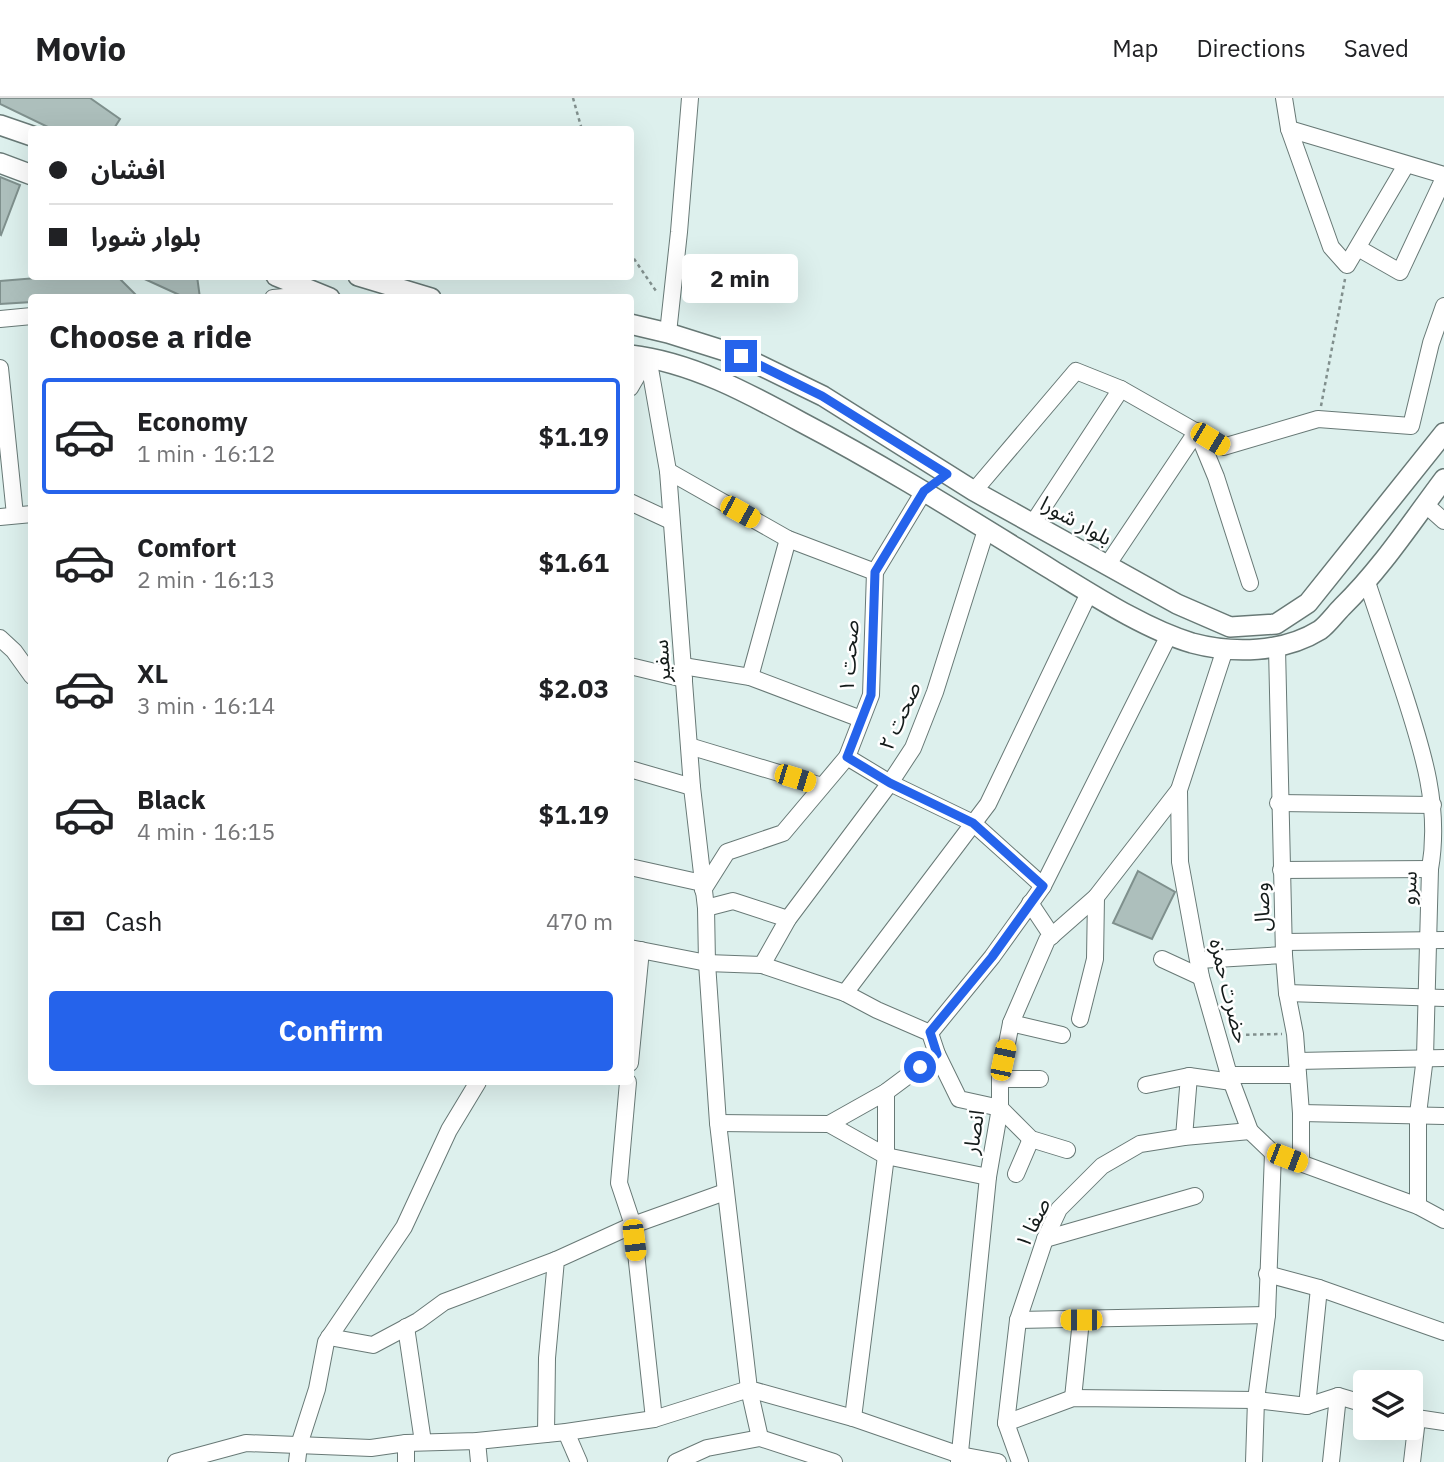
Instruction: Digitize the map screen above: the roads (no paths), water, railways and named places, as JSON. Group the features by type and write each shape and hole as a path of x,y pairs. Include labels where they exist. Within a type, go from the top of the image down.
{"main road":[{"path":"0,124 28,134"},
{"path":"0,163 28,174"},
{"path":"286,280 320,294"},
{"path":"371,280 418,294"},
{"name":"بلوار شورا","path":"634,324 669,324 822,396 974,491 1177,604 1230,627 1276,624 1308,603 1444,433"},
{"path":"639,356 701,374 751,395 849,447 1089,593 1169,635 1225,649 1277,648 1321,629 1367,582 1444,479"},
{"path":"924,491 947,474"}],"street":[{"path":"669,324 690,98"},
{"path":"1284,98 1289,128 1331,247 1348,265 1406,165"},
{"path":"1289,128 1444,177 1400,272 1358,247"},
{"path":"974,491 1076,372 1121,389 1223,446 1318,419 1411,426 1431,343 1444,306"},
{"path":"0,319 28,316"},
{"path":"634,374 639,356"},
{"name":"سفیر","path":"639,356 668,471 692,787 706,908 718,1123 749,1389 761,1438"},
{"path":"0,368 15,516"},
{"path":"1033,523 1121,389"},
{"path":"1108,565 1197,431"},
{"path":"1197,431 1216,477 1250,583"},
{"path":"668,471 788,539 875,572"},
{"name":"صحت ۱","path":"702,886 727,852 783,833 847,757 871,695 875,572 924,491"},
{"path":"634,504 671,520"},
{"path":"1425,504 1444,521"},
{"name":"صحت ۲","path":"762,965 788,919 913,748 935,692 986,530"},
{"path":"750,677 788,539"},
{"name":"سرو","path":"1367,582 1425,757 1440,841 1430,869 1436,940 1436,999 1425,1057 1419,1114 1418,1206"},
{"path":"845,993 988,804 1089,593"},
{"path":"930,1032 992,957 1043,886 1169,635"},
{"path":"0,638 14,650 28,670"},
{"name":"وصال","path":"1277,648 1284,949 1287,993 1295,1034 1301,1113 1301,1163"},
{"name":"حضرت حمزه","path":"1225,649 1179,790 1180,862 1201,977 1230,1078 1251,1130 1273,1153 1418,1206 1444,1220"},
{"path":"634,667 750,677 861,719"},
{"path":"690,746 822,786"},
{"path":"847,757 890,783 973,823 1043,886"},
{"path":"634,770 692,787"},
{"name":"انصار","path":"960,1458 988,1177 1000,1108 1000,1079 1011,1023 1047,940 1096,897 1179,790"},
{"path":"1279,803 1433,805"},
{"path":"634,868 702,886"},
{"path":"1281,870 1430,869"},
{"path":"1080,1019 1095,958 1096,897"},
{"path":"706,908 733,901 788,919"},
{"path":"1030,903 1052,936"},
{"path":"1199,960 1284,949 1436,940"},
{"path":"634,972 635,949 707,963 762,965 845,993 877,1010 930,1032 937,1054 959,1099 1000,1108 1031,1139 1067,1150"},
{"path":"1163,959 1201,977"},
{"path":"1287,993 1436,999"},
{"path":"1011,1023 1062,1035"},
{"path":"829,1124 886,1092 937,1054"},
{"path":"1146,1085 1189,1076 1230,1078 1297,1068 1425,1057 1444,1058"},
{"path":"1184,1137 1189,1076"},
{"path":"1000,1079 1040,1079"},
{"path":"296,1462 317,1389 326,1342 404,1227 449,1130 476,1085"},
{"path":"628,1085 619,1183 632,1225 654,1419"},
{"path":"853,1419 886,1156 886,1092"},
{"path":"1301,1113 1444,1116"},
{"path":"718,1123 829,1124 886,1156 988,1177"},
{"name":"صفا ۱","path":"1020,1462 1006,1423 1018,1320 1045,1239 1059,1209 1102,1166 1140,1144 1251,1130"},
{"path":"1016,1174 1031,1139"},
{"path":"1254,1462 1256,1400 1267,1315 1273,1153"},
{"path":"329,1337 373,1345 443,1302 556,1260 632,1225 725,1192"},
{"path":"1045,1239 1195,1196"},
{"path":"546,1434 547,1357 556,1260"},
{"path":"1267,1274 1319,1288 1444,1332"},
{"path":"1307,1406 1319,1288"},
{"path":"1018,1320 1267,1315"},
{"path":"1073,1398 1081,1320"},
{"path":"406,1327 423,1442"},
{"path":"176,1462 246,1443 371,1448 406,1443 477,1441 566,1432 654,1419 749,1389 853,1419 960,1458 998,1462"},
{"path":"1331,1462 1338,1396"},
{"path":"1006,1423 1073,1398 1256,1400 1307,1406 1338,1396 1353,1400"},
{"path":"1423,1419 1444,1422"},
{"path":"566,1432 579,1462"},
{"path":"676,1462 707,1448 761,1438 834,1462"},
{"path":"1412,1462 1413,1440"},
{"path":"477,1441 479,1462"},
{"path":"406,1443 406,1462"}]}
